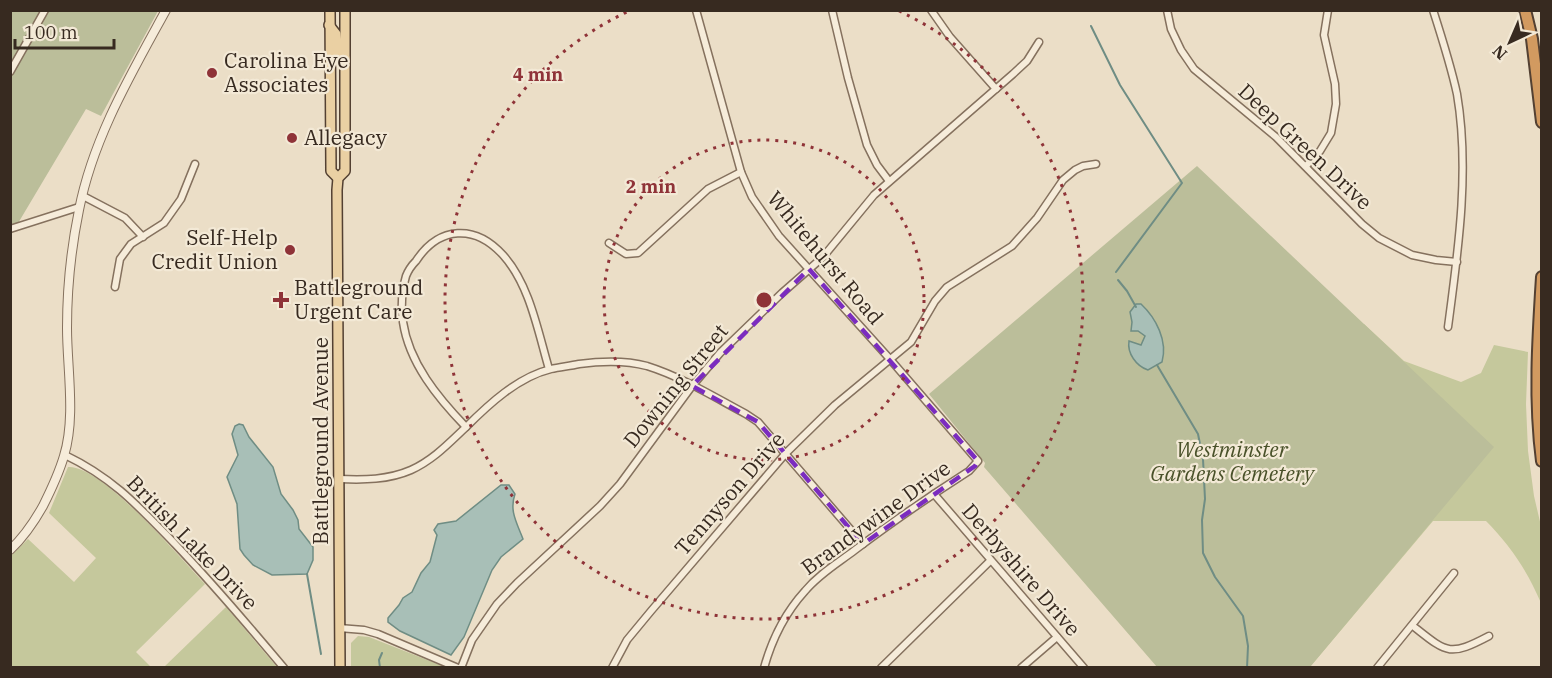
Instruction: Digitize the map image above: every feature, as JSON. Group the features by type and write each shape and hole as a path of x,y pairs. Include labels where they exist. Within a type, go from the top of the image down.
{"highway":[{"path":"1518,10 1530,72 1539,101"},
{"path":"1526,10 1532,39 1542,122"},
{"path":"1542,278 1537,379 1542,461"}],"main road":[{"name":"Battleground Avenue","path":"330,10 331,171 338,178 340,668"},
{"name":"Battleground Avenue","path":"338,178 345,171 345,10"},
{"path":"329,25 336,34 338,55 345,58"}],"street":[{"path":"10,72 45,10"},
{"path":"10,550 33,523 50,493 65,455 69,403 67,327 69,286 79,207 89,171 107,122 166,10"},
{"name":"Whitehurst Road","path":"696,10 741,172 762,214 978,461"},
{"path":"832,10 867,145 877,165 890,181"},
{"path":"932,10 950,37 996,89"},
{"name":"Deep Green Drive","path":"1167,10 1171,29 1194,69 1276,137 1362,224 1379,238 1412,255 1457,262"},
{"path":"1306,166 1320,151 1331,133 1336,104 1335,84 1324,35 1328,10"},
{"path":"1433,10 1457,96 1462,158 1460,233 1448,327"},
{"name":"Downing Street","path":"339,628 364,630 378,634 459,668 472,640 497,604 620,484 692,386 720,353 839,239 863,206 1027,61 1039,42"},
{"path":"115,287 120,259 131,244 164,224 181,199 195,164"},
{"name":"Tennyson Drive","path":"612,668 627,640 786,453 836,405 889,358 911,342 935,301 947,286 1012,246 1037,218 1063,180 1083,166 1096,164"},
{"path":"609,243 626,254 638,253 708,189 741,172"},
{"path":"82,196 125,218 143,237"},
{"path":"10,229 79,207"},
{"path":"466,427 435,392 420,367 410,346 404,322 403,298 406,275 421,252 434,240 453,232 474,235 491,243 504,256 526,295 549,369"},
{"path":"339,479 380,478 410,470 437,454 503,394 549,369 597,362 627,363 646,366 692,386 758,422 863,544"},
{"name":"British Lake Drive","path":"65,455 99,474 130,498 216,587 284,668"},
{"name":"Brandywine Drive","path":"764,668 776,634 798,599 819,577 969,471 978,461"},
{"name":"Derbyshire Drive","path":"934,494 1084,668"},
{"path":"881,668 990,561"},
{"path":"1377,668 1454,573"},
{"path":"1413,626 1446,650 1458,650 1489,636"},
{"path":"1021,668 1057,637"}],"highlighted area":[{"path":"809,269 978,461 975,466 863,544 758,422 692,386"}],"green space":[{"path":"11,11 158,11 101,116 86,109 11,235"},
{"name":"Westminster Gardens Cemetery","path":"1197,166 1494,447 1310,667 1157,667 984,467 985,463 929,394"},
{"path":"1364,324 1404,361 1461,382 1481,373 1494,345 1528,352 1526,404 1528,451 1541,526 1541,603 1518,559 1486,521 1433,521 1310,667"},
{"path":"68,467 82,470 100,480 120,496 205,584 136,652 151,667 11,667 11,556 28,539 74,582 96,558 49,513"},
{"path":"226,607 277,667 164,667"},
{"path":"358,636 369,637 445,667 351,667 351,643"}],"water":[{"path":"1136,304 1141,304 1151,316 1162,338 1162,362 1148,370 1136,362 1129,350 1129,341 1141,345 1145,336 1138,331 1131,331 1130,312"},
{"path":"243,425 249,437 273,467 281,494 293,510 299,529 313,547 313,560 307,574 272,575 253,565 240,549 237,504 227,477 238,455 232,434 235,426"},
{"path":"501,485 509,485 515,494 513,511 523,539 501,557 492,570 464,637 451,655 400,631 388,622 388,618 403,598 412,592 421,573 430,562 437,535 434,530 438,524 456,521"}],"waterway":[{"path":"1091,26 1120,85 1182,183 1116,272"},
{"path":"1118,280 1136,307"},
{"path":"1157,365 1198,434 1203,459 1205,499 1202,520 1203,553 1215,577 1243,616 1248,646 1247,668"},
{"path":"307,574 321,654"},
{"path":"380,668 379,660 382,653"}],"place":[{"name":"Carolina Eye Associates","path":"212,73"},
{"name":"Allegacy","path":"292,138"},
{"name":"Self-Help Credit Union","path":"290,250"},
{"name":"Battleground Urgent Care","path":"281,300"}]}
